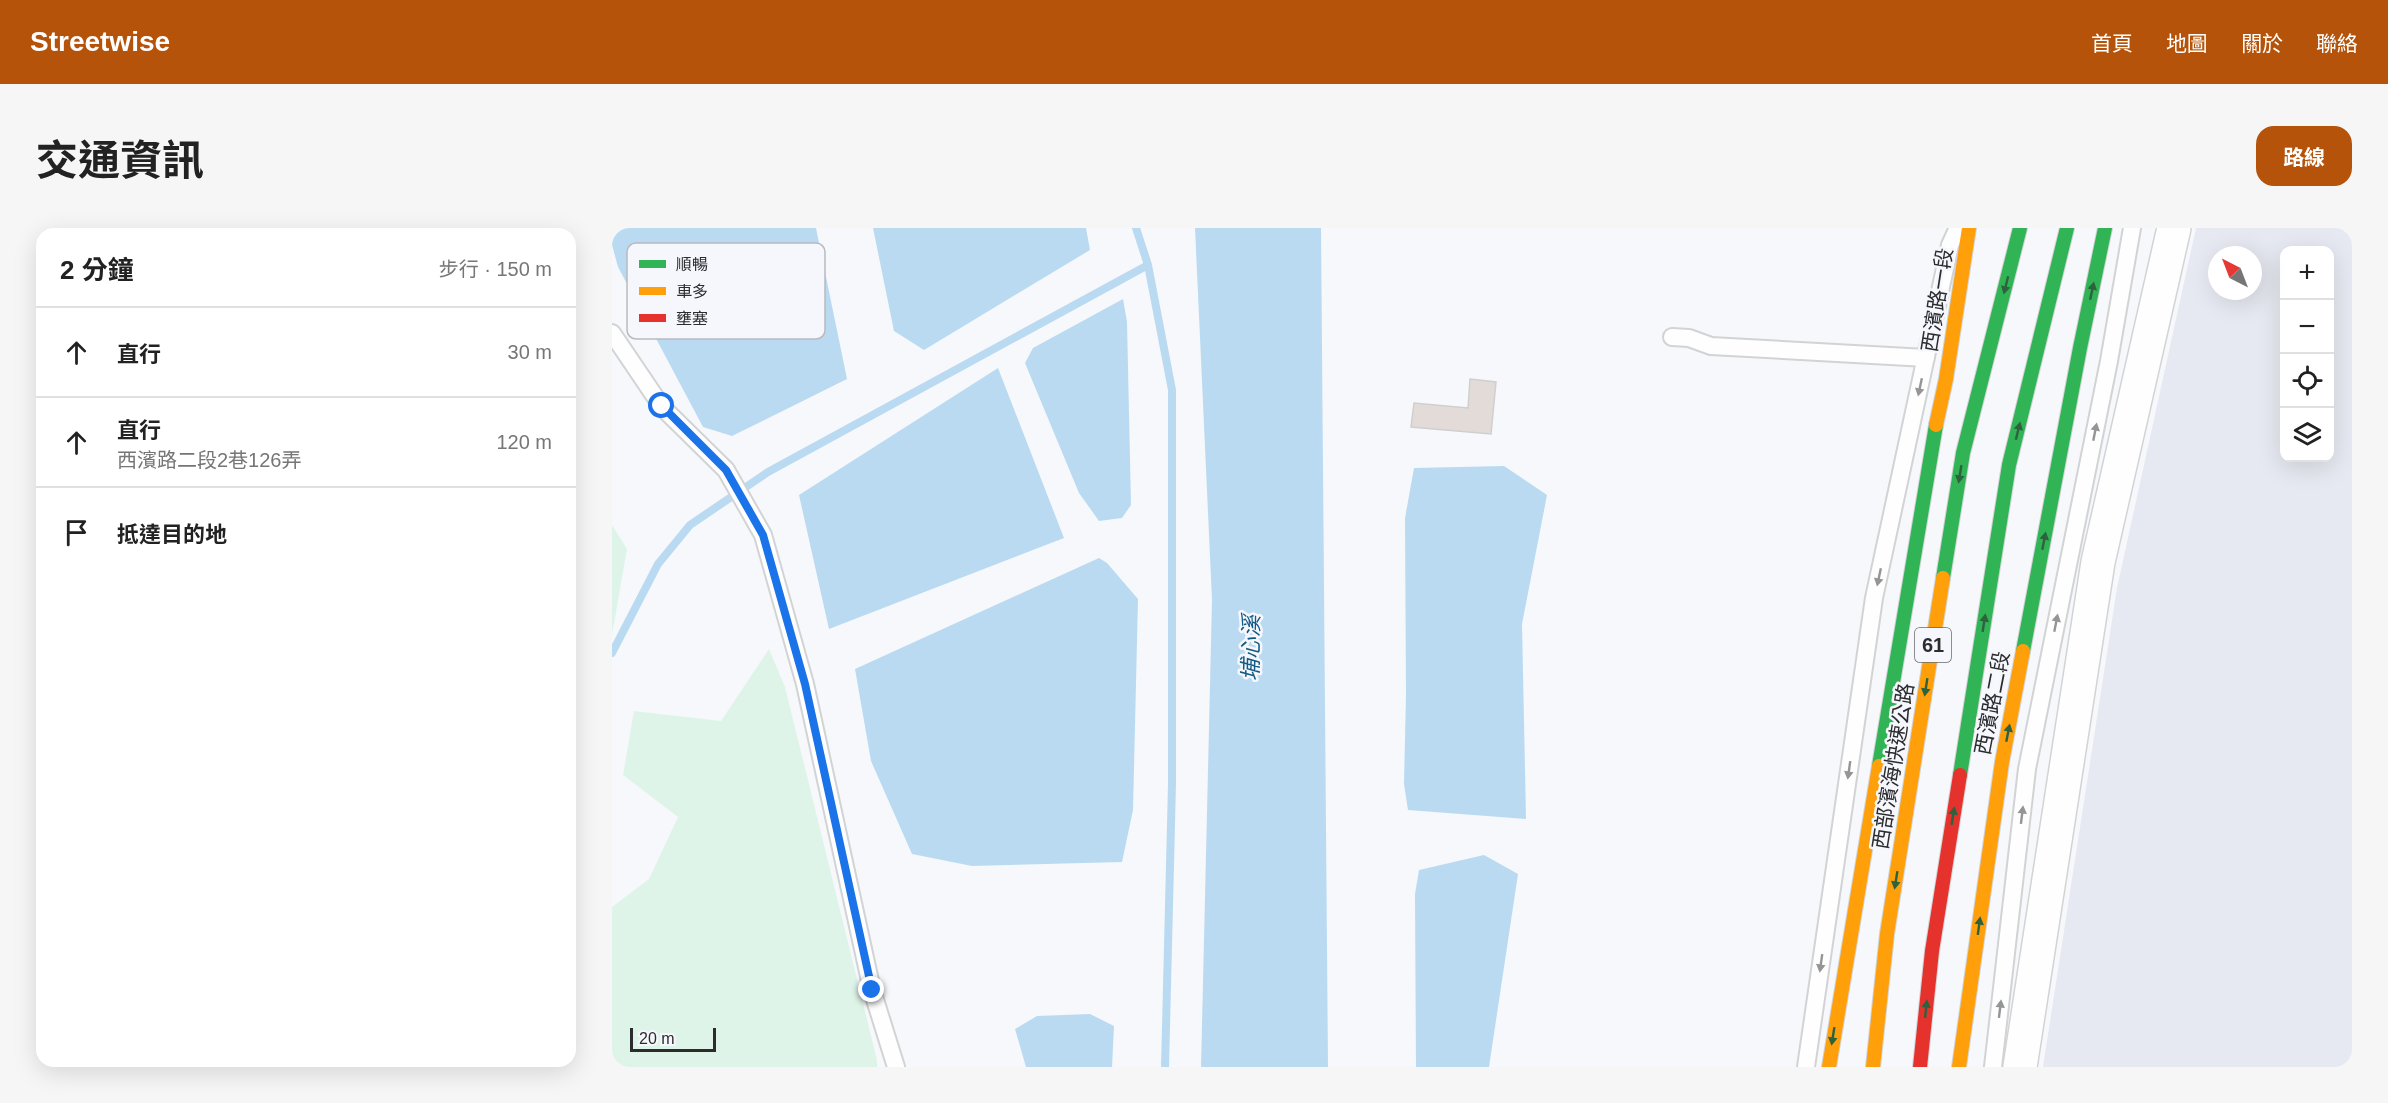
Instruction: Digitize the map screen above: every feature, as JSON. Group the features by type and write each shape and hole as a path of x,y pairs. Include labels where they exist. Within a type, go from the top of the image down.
{"main road":[{"name":"西濱路一段","path":"1829,1067 1936,424 1946,379 1969,228"},
{"name":"西部濱海快速公路","path":"1872,1067 1887,934 1964,453 2020,228"},
{"name":"61","path":"1920,1067 1932,951 2009,465 2067,228"},
{"name":"西濱路二段","path":"1959,1067 2002,762 2080,348 2105,228"}],"street":[{"path":"2020,1067 2098,562 2174,228"}],"lane":[{"path":"1806,1067 1874,598 1950,245 1958,228"},
{"path":"1993,1067 2027,769 2109,361 2132,228"},
{"path":"612,333 662,406 726,470 763,535 805,684 872,990 896,1067"},
{"path":"1672,337 1689,338 1711,346 1926,358"}],"shaded area":[{"path":"2196,228 2352,228 2352,1067 2043,1067 2117,588"}],"green space":[{"path":"612,525 627,549 612,635"},
{"path":"769,649 785,687 877,1067 612,1067 612,907 649,879 678,817 623,775 634,711 721,721"}],"water":[{"path":"612,228 816,228 819,243 627,243 627,284 618,267 612,245"},
{"path":"873,228 1086,228 1090,250 924,350 894,331"},
{"name":"埔心溪","path":"1195,228 1321,228 1328,1067 1201,1067 1212,600"},
{"path":"825,272 847,379 732,436 703,427 656,339 825,339"},
{"path":"1123,299 1127,322 1131,505 1122,518 1099,521 1079,493 1025,363 1033,348"},
{"path":"998,368 1064,538 829,629 799,495"},
{"path":"1504,466 1547,495 1522,624 1526,819 1408,810 1404,784 1405,518 1414,468"},
{"path":"1099,558 1107,563 1138,599 1133,810 1122,862 972,866 912,854 871,761 855,669"},
{"path":"1484,855 1518,874 1489,1067 1416,1067 1415,894 1419,870"},
{"path":"1090,1014 1114,1026 1112,1067 1026,1067 1015,1029 1037,1016"}],"building":[{"path":"1470,379 1496,382 1491,434 1411,427 1414,403 1468,408"}],"waterway":[{"path":"612,653 658,564 690,525 768,472 1148,265 1136,228"},
{"path":"1148,265 1172,390 1172,784 1165,1067"}],"traffic: fast":[{"path":"1943,578 1963,453 2020,228"},
{"path":"1960,775 2009,465 2067,228"},
{"path":"2023,651 2105,228"},
{"path":"1879,766 1936,425"}],"traffic: slow":[{"path":"1936,425 1946,379 1969,228"},
{"path":"1873,1067 1887,934 1943,578"},
{"path":"1959,1067 2002,762 2023,651"},
{"path":"1829,1067 1879,766"}],"traffic: jam":[{"path":"1920,1067 1932,951 1960,775"}],"route":[{"path":"662,406 726,470 763,535 805,684 872,990"}]}
